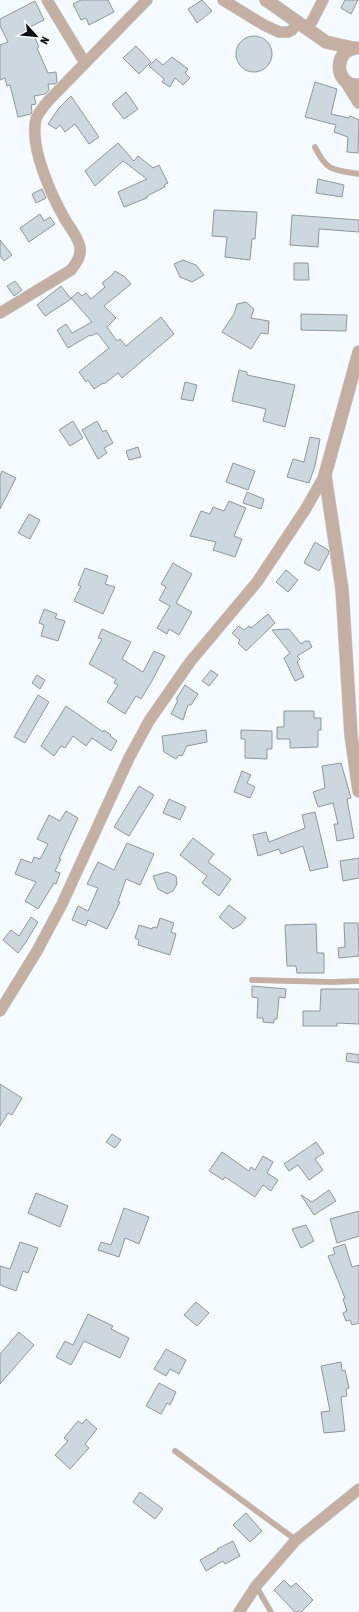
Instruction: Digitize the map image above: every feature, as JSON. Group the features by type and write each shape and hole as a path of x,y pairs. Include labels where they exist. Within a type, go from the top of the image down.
{"street":[{"path":"47,0 85,63"},
{"path":"0,313 71,270 80,257 80,246 52,197 43,169 34,136 36,118 48,101 147,0"},
{"path":"223,0 279,32 288,32 303,26 323,0"},
{"path":"266,0 326,42 356,48"},
{"path":"326,42 343,79 354,85 359,102"},
{"path":"338,66 343,55 356,48"},
{"path":"0,1011 62,904 129,758 149,720 190,662 258,582 305,510 325,475 359,352"},
{"path":"325,475 342,589 351,735 359,791"},
{"path":"240,1612 256,1586 296,1540 359,1489"}],"lane":[{"path":"315,147 322,161 332,170 359,174"},
{"path":"252,980 332,982 359,981"},
{"path":"175,1451 296,1540"},
{"path":"256,1586 271,1612"}],"building":[{"path":"81,0 108,0 114,12 89,25 86,18 81,20 73,4"},
{"path":"202,0 212,11 197,23 188,9"},
{"path":"345,0 358,0 351,14 341,8"},
{"path":"35,1 44,20 30,27 48,73 56,72 57,82 55,84 48,84 49,90 45,94 34,96 36,104 31,105 31,114 18,117 10,85 7,86 5,78 0,80 0,45 8,42 0,26 0,19"},
{"path":"258,36 267,41 271,47 271,61 267,67 258,72 250,72 241,67 237,61 236,50 241,41 247,37"},
{"path":"136,46 151,62 139,74 123,58"},
{"path":"172,57 188,69 185,73 190,78 183,85 175,78 170,87 162,82 164,79 149,66 156,59 163,65"},
{"path":"315,82 337,89 331,114 349,118 350,116 359,120 358,153 347,152 348,137 334,132 336,125 305,117"},
{"path":"126,92 138,109 124,119 112,104"},
{"path":"71,96 99,137 89,144 75,124 65,132 60,125 56,129 48,124 59,108"},
{"path":"118,143 134,161 138,156 153,168 159,165 168,183 164,185 165,187 147,196 147,198 124,207 118,192 147,179 123,161 95,186 85,171"},
{"path":"318,179 344,185 342,197 316,193"},
{"path":"42,189 46,198 36,203 32,194"},
{"path":"214,210 257,212 255,239 252,239 250,260 225,257 227,237 212,236"},
{"path":"40,214 44,221 50,217 55,224 29,242 20,228"},
{"path":"292,215 359,220 359,232 319,229 318,247 290,245"},
{"path":"0,240 12,255 4,261 0,256"},
{"path":"183,260 196,265 204,275 192,282 180,277 174,264"},
{"path":"294,263 308,263 309,280 294,280"},
{"path":"115,271 125,277 131,284 104,306 116,318 107,327 117,341 120,339 126,346 161,317 174,334 122,378 118,373 104,384 103,383 94,389 88,380 86,382 79,372 109,348 97,333 91,336 90,335 68,348 57,330 66,324 72,333 92,322 71,298 78,292 82,296 86,293 91,299 105,287 102,283"},
{"path":"15,281 22,290 14,296 7,286"},
{"path":"61,286 71,299 45,316 37,305"},
{"path":"246,302 254,309 251,318 269,321 268,334 261,333 251,349 222,332 234,314 237,304"},
{"path":"301,314 347,315 346,331 301,330"},
{"path":"239,370 247,372 247,375 295,385 285,427 263,421 266,409 232,401"},
{"path":"185,382 197,385 193,401 181,399"},
{"path":"73,421 83,438 70,446 59,430"},
{"path":"97,421 103,432 106,430 113,443 104,448 107,453 98,459 82,430"},
{"path":"310,437 320,439 315,466 309,483 287,477 293,459 304,462"},
{"path":"138,447 141,457 129,460 126,451"},
{"path":"233,463 255,471 248,490 226,482"},
{"path":"2,471 16,478 0,509 0,476"},
{"path":"247,492 264,499 261,509 243,503"},
{"path":"229,501 246,508 234,536 242,539 235,557 213,550 216,542 190,536 201,511 210,514 213,507 224,511"},
{"path":"29,514 40,520 30,539 18,533"},
{"path":"315,542 328,550 329,553 319,571 304,563"},
{"path":"173,563 192,574 176,603 192,612 179,635 169,629 167,634 157,628 170,606 159,600 166,587 161,584"},
{"path":"85,568 108,576 105,584 115,587 103,614 74,601 81,586 78,585"},
{"path":"286,570 298,580 288,592 276,582"},
{"path":"44,609 57,614 55,618 65,621 58,641 41,636 44,625 39,623"},
{"path":"268,614 275,623 246,651 238,643 240,640 232,633 239,626 244,630 249,626 251,628"},
{"path":"102,629 131,642 122,659 143,672 154,651 165,656 141,699 136,696 125,714 107,702 118,685 114,683 116,679 89,664 102,639 98,638"},
{"path":"289,629 301,644 305,641 309,641 312,647 297,656 300,659 297,662 304,677 295,681 284,658 290,653 272,630"},
{"path":"211,670 218,675 209,686 202,681"},
{"path":"37,675 45,680 40,689 32,683"},
{"path":"185,685 198,694 191,705 188,705 183,720 171,714 178,700 176,699"},
{"path":"38,695 49,702 25,743 14,737"},
{"path":"66,706 103,732 104,730 117,741 111,751 92,738 86,746 73,736 65,748 61,746 54,756 41,746"},
{"path":"284,711 314,711 314,718 321,718 321,730 318,730 318,747 290,748 290,739 277,739 277,727 284,727"},
{"path":"206,730 207,742 187,746 182,756 179,755 176,759 164,752 162,736"},
{"path":"241,730 272,731 272,749 267,749 267,759 245,758 245,739 241,739"},
{"path":"341,763 351,798 347,799 354,838 337,841 334,824 338,824 333,803 318,807 313,792 325,788 322,766"},
{"path":"242,771 251,775 247,783 255,787 250,798 234,792"},
{"path":"139,786 154,795 129,836 114,827"},
{"path":"169,799 186,807 180,820 163,813"},
{"path":"66,811 78,818 55,871 60,873 56,884 54,883 38,909 25,901 36,882 15,874 21,859 32,863 34,857 40,859 48,844 37,839 49,815 60,821"},
{"path":"315,812 328,867 310,871 303,846 281,854 279,849 258,856 253,835 266,832 269,842 305,828 302,815"},
{"path":"193,838 214,854 208,862 231,879 219,896 202,883 207,876 180,855"},
{"path":"127,843 154,854 140,885 126,879 118,902 120,902 107,929 88,920 86,926 72,920 78,906 88,911 98,888 87,884 98,862 114,870"},
{"path":"359,858 359,878 343,881 340,861"},
{"path":"167,872 176,876 177,884 173,891 167,894 158,889 153,876"},
{"path":"229,905 246,918 240,925 233,929 219,917"},
{"path":"31,917 38,922 18,953 3,940 11,930 19,936"},
{"path":"160,918 174,923 171,932 176,934 170,955 138,945 139,940 135,938 139,925 152,929 153,927 157,928"},
{"path":"344,923 358,923 359,956 339,958 338,948 345,947"},
{"path":"316,924 317,953 324,953 324,973 297,973 296,966 287,966 285,925"},
{"path":"252,986 286,989 285,998 279,997 277,1019 274,1019 274,1023 263,1022 263,1018 257,1018 258,998 252,997"},
{"path":"321,989 359,989 359,1024 337,1023 337,1026 303,1026 303,1011 320,1011"},
{"path":"347,1053 359,1055 359,1063 346,1061"},
{"path":"0,1084 22,1098 12,1115 8,1113 0,1126"},
{"path":"112,1134 121,1140 115,1148 106,1142"},
{"path":"316,1142 324,1153 315,1159 323,1170 309,1180 298,1165 289,1171 284,1164"},
{"path":"222,1152 249,1171 251,1167 255,1170 263,1156 273,1162 267,1173 278,1180 271,1191 263,1185 255,1197 225,1177 223,1180 209,1171"},
{"path":"329,1190 336,1201 314,1215 301,1195 312,1202"},
{"path":"36,1193 68,1206 60,1227 28,1213"},
{"path":"124,1208 149,1217 139,1244 125,1238 119,1257 98,1250 101,1242 111,1245"},
{"path":"359,1211 359,1236 337,1243 330,1219"},
{"path":"306,1225 314,1241 301,1248 292,1229"},
{"path":"20,1242 38,1248 28,1273 23,1271 16,1291 0,1285 0,1266 10,1269"},
{"path":"345,1244 352,1267 359,1265 359,1323 352,1325 350,1320 346,1321 343,1313 347,1311 343,1299 345,1298 328,1256 335,1254 333,1248"},
{"path":"196,1302 209,1313 197,1326 184,1315"},
{"path":"88,1314 113,1326 111,1329 129,1338 120,1358 84,1341 71,1365 56,1357 65,1341 73,1345"},
{"path":"19,1332 34,1345 0,1384 0,1354"},
{"path":"166,1349 186,1360 179,1374 170,1369 166,1376 154,1369"},
{"path":"341,1362 342,1371 345,1370 349,1388 346,1389 347,1396 341,1397 345,1431 324,1433 321,1412 330,1411 321,1366"},
{"path":"159,1383 176,1392 170,1405 167,1403 161,1414 146,1406"},
{"path":"86,1419 97,1429 85,1444 89,1448 70,1469 55,1455 68,1441 64,1438 78,1421 82,1424"},
{"path":"140,1492 163,1509 155,1519 133,1502"},
{"path":"246,1513 262,1531 250,1542 233,1525"},
{"path":"233,1541 240,1556 225,1564 223,1561 206,1571 200,1560"},
{"path":"284,1580 291,1587 296,1583 313,1600 301,1612 295,1612 274,1590"}]}
